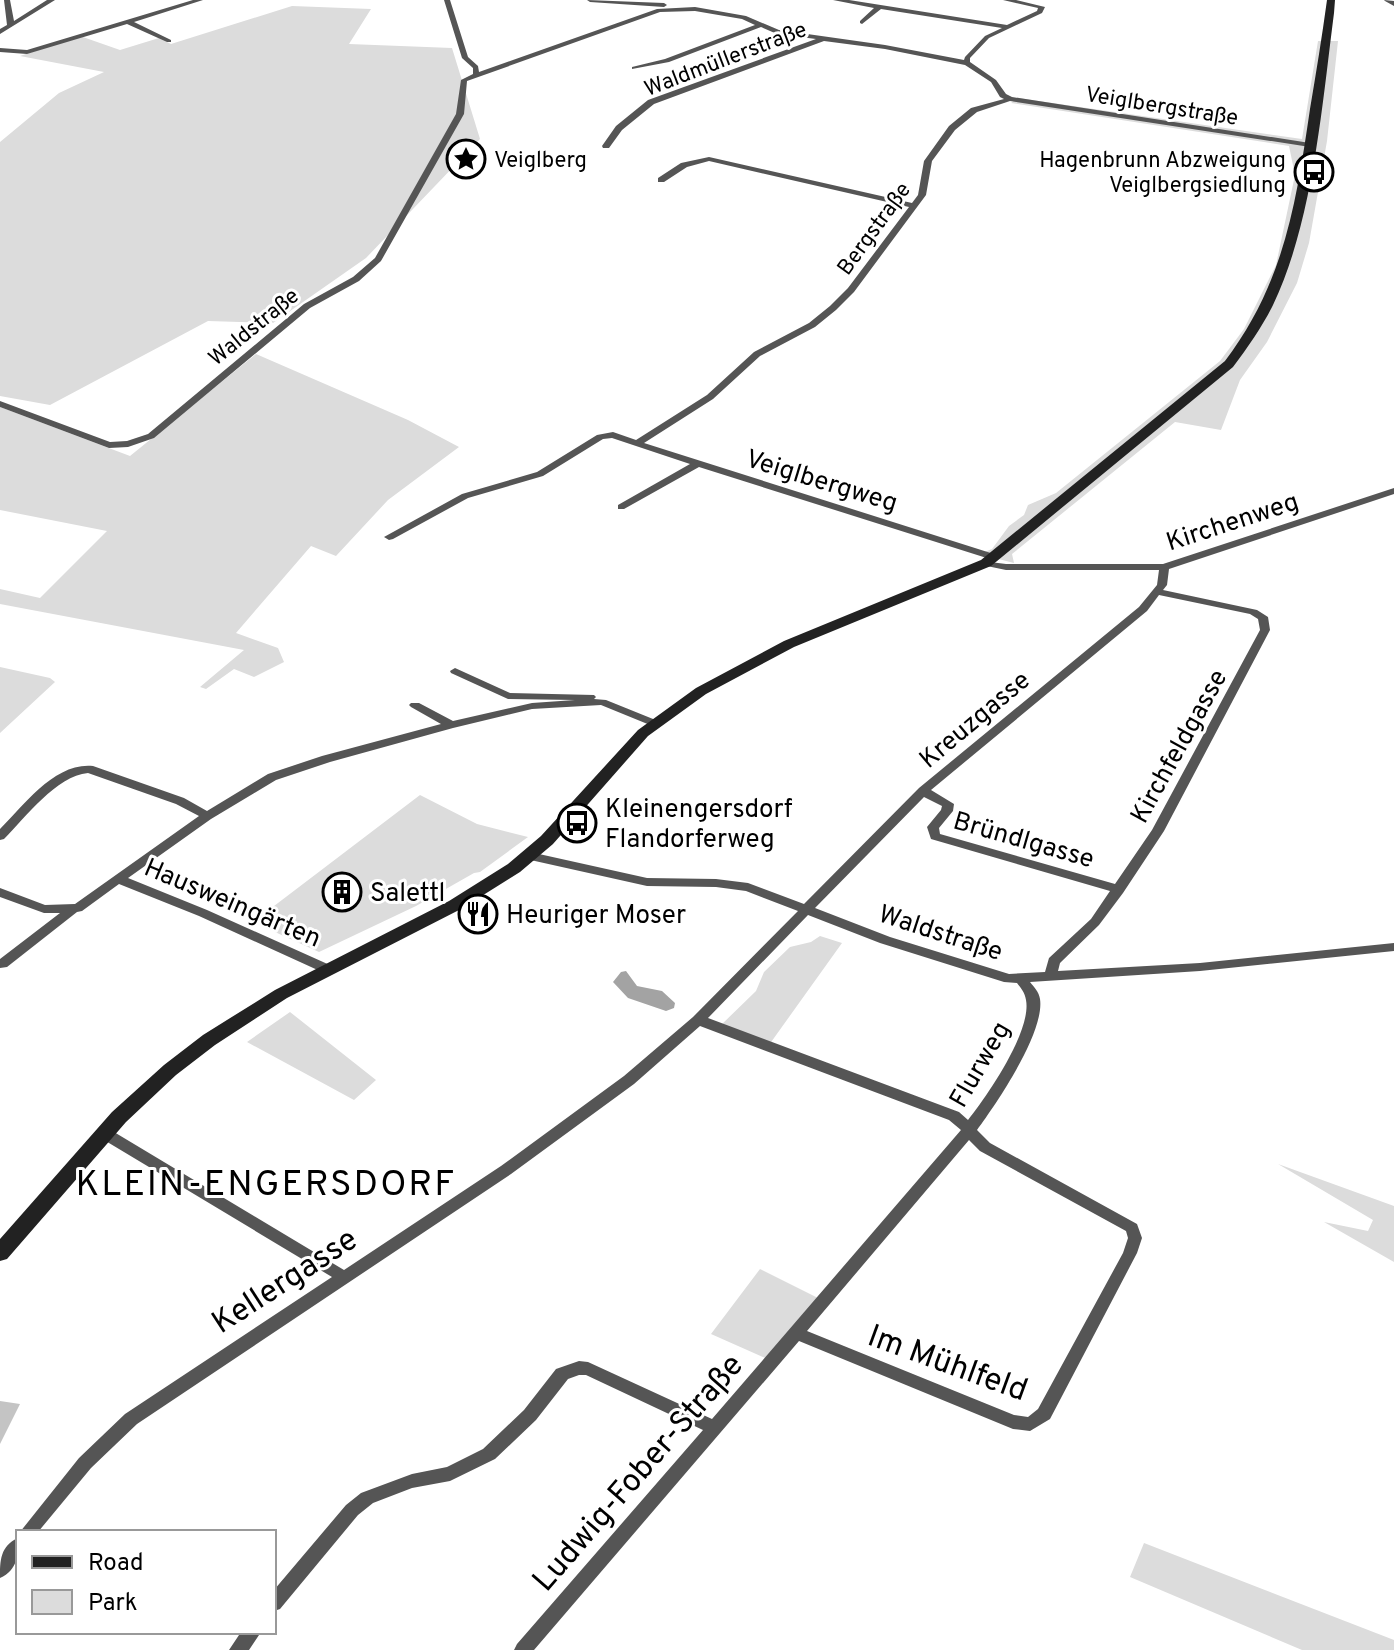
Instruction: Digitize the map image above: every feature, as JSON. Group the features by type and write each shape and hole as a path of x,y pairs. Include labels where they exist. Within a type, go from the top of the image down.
{"main road":[{"path":"0,1253 104,1133 187,1056 252,1011 327,969 455,905 530,856 654,723 701,691 767,654 935,586 990,560 1229,364 1246,344 1270,301 1288,257 1310,145 1331,0"}],"street":[{"path":"7,0 11,26"},
{"path":"0,32 52,0"},
{"path":"0,50 27,52 200,0"},
{"path":"447,0 465,58 476,67 476,73 659,10 695,9"},
{"path":"590,0 695,9 744,17 777,32 967,63 994,81 1003,95 1010,99"},
{"path":"836,0 1004,26"},
{"path":"967,63 981,42 1004,26 1040,12 1042,7 1006,0"},
{"path":"1387,0 1394,4"},
{"path":"862,22 879,7"},
{"path":"10,15 29,15"},
{"path":"126,21 169,41"},
{"path":"634,68 667,61 760,25"},
{"name":"Waldmüllerstraße","path":"606,146 619,128 651,102 826,38"},
{"name":"Waldstraße","path":"0,404 109,445 128,444 151,436 307,306 356,279 378,259 460,114 464,80 476,73"},
{"name":"Veiglbergstraße","path":"1010,99 1310,145"},
{"name":"Bergstraße","path":"637,444 700,404 757,354 826,314 851,290 925,190 930,157 952,128 974,110 1010,99"},
{"path":"661,180 684,165 709,159 914,206"},
{"path":"389,537 460,498 540,474 600,437 613,435 637,444"},
{"name":"Veiglbergweg","path":"637,444 990,560"},
{"path":"621,507 697,464"},
{"name":"Kirchenweg","path":"990,560 1006,567 1164,567 1394,491"},
{"path":"1158,592 1166,576 1164,567"},
{"name":"Kreuzgasse","path":"808,909 923,791 1130,621 1158,592"},
{"name":"Kirchfeldgasse","path":"1051,975 1054,961 1091,927 1158,831 1266,627 1263,617 1253,612 1158,592"},
{"path":"455,671 508,696 577,695 654,723"},
{"name":"Hausweingärten","path":"2,964 72,910 120,880 207,816 272,777 326,759 532,706 602,702"},
{"path":"415,705 451,725"},
{"path":"0,836 64,775 79,769 89,769 180,801 207,816"},
{"name":"Bründlgasse","path":"923,791 948,804 947,811 933,827 935,836 1119,890"},
{"name":"Waldstraße","path":"530,856 647,882 737,885 957,965 1003,978 1200,967 1394,947"},
{"name":"Hausweingärten","path":"120,880 327,969"},
{"path":"0,892 44,909 72,910"},
{"name":"Kellergasse","path":"30,1530 85,1463 131,1419 506,1170 629,1080 698,1020 808,909"},
{"name":"Flurweg","path":"969,1130 1028,1030 1035,1001 1021,979"},
{"name":"Im Mühlfeld","path":"698,1020 954,1116 985,1147 1122,1220 1134,1232 1130,1253 1044,1414 1030,1424 1013,1422 796,1333"},
{"path":"796,1333 969,1130"},
{"path":"104,1133 344,1277"},
{"name":"Ludwig-Fober-Straße","path":"523,1650 796,1333"},
{"path":"276,1601 352,1510 385,1490 450,1474 489,1454 530,1415 562,1374 571,1370 588,1369 715,1428"},
{"path":"0,1570 16,1549"},
{"path":"238,1650 250,1634"}],"green space":[{"path":"292,6 371,9 349,44 452,48 480,139 366,258 273,323 208,321 50,405 0,396 0,142 59,93 104,72 20,56 80,36 120,50 159,38 171,44"},
{"path":"1318,41 1338,41 1327,141 1309,243 1297,283 1267,342 1240,380 1221,430 1175,422 1012,554 1014,563 979,554 992,549 1009,526 1024,515 1028,505 1056,493 1220,361 1244,329 1276,265 1295,175 1289,146 1011,103 1018,98 1302,139"},
{"path":"256,354 408,420 459,447 388,500 336,556 311,546 236,633 278,648 284,662 254,677 234,669 206,689 200,687 244,650 0,604 0,589 40,598 107,531 0,510 0,407 130,456"},
{"path":"0,667 50,678 55,682 0,733"},
{"path":"420,795 477,824 528,837 480,872 319,952 253,922"},
{"path":"820,936 842,943 769,1045 719,1027 756,991 764,972 790,947 811,942"},
{"path":"290,1012 376,1080 354,1100 247,1042"},
{"path":"1278,1164 1394,1206 1394,1262 1324,1222 1368,1231 1373,1220"},
{"path":"760,1269 822,1300 772,1361 711,1334"},
{"path":"1144,1543 1394,1640 1394,1650 1302,1650 1130,1577"}],"shaded area":[{"path":"626,971 637,986 662,991 675,1003 674,1008 666,1011 628,998 613,982 621,972"}],"building":[{"path":"0,1401 20,1404 0,1444"}],"place":[{"name":"Veiglberg","path":"466,159"},
{"name":"Hagenbrunn Abzweigung Veiglbergsiedlung","path":"1314,172"},
{"name":"Kleinengersdorf Flandorferweg","path":"577,823"},
{"name":"Salettl","path":"342,892"},
{"name":"Heuriger Moser","path":"478,914"}],"district":[{"name":"KLEIN-ENGERSDORF","path":"266,1182"}]}
